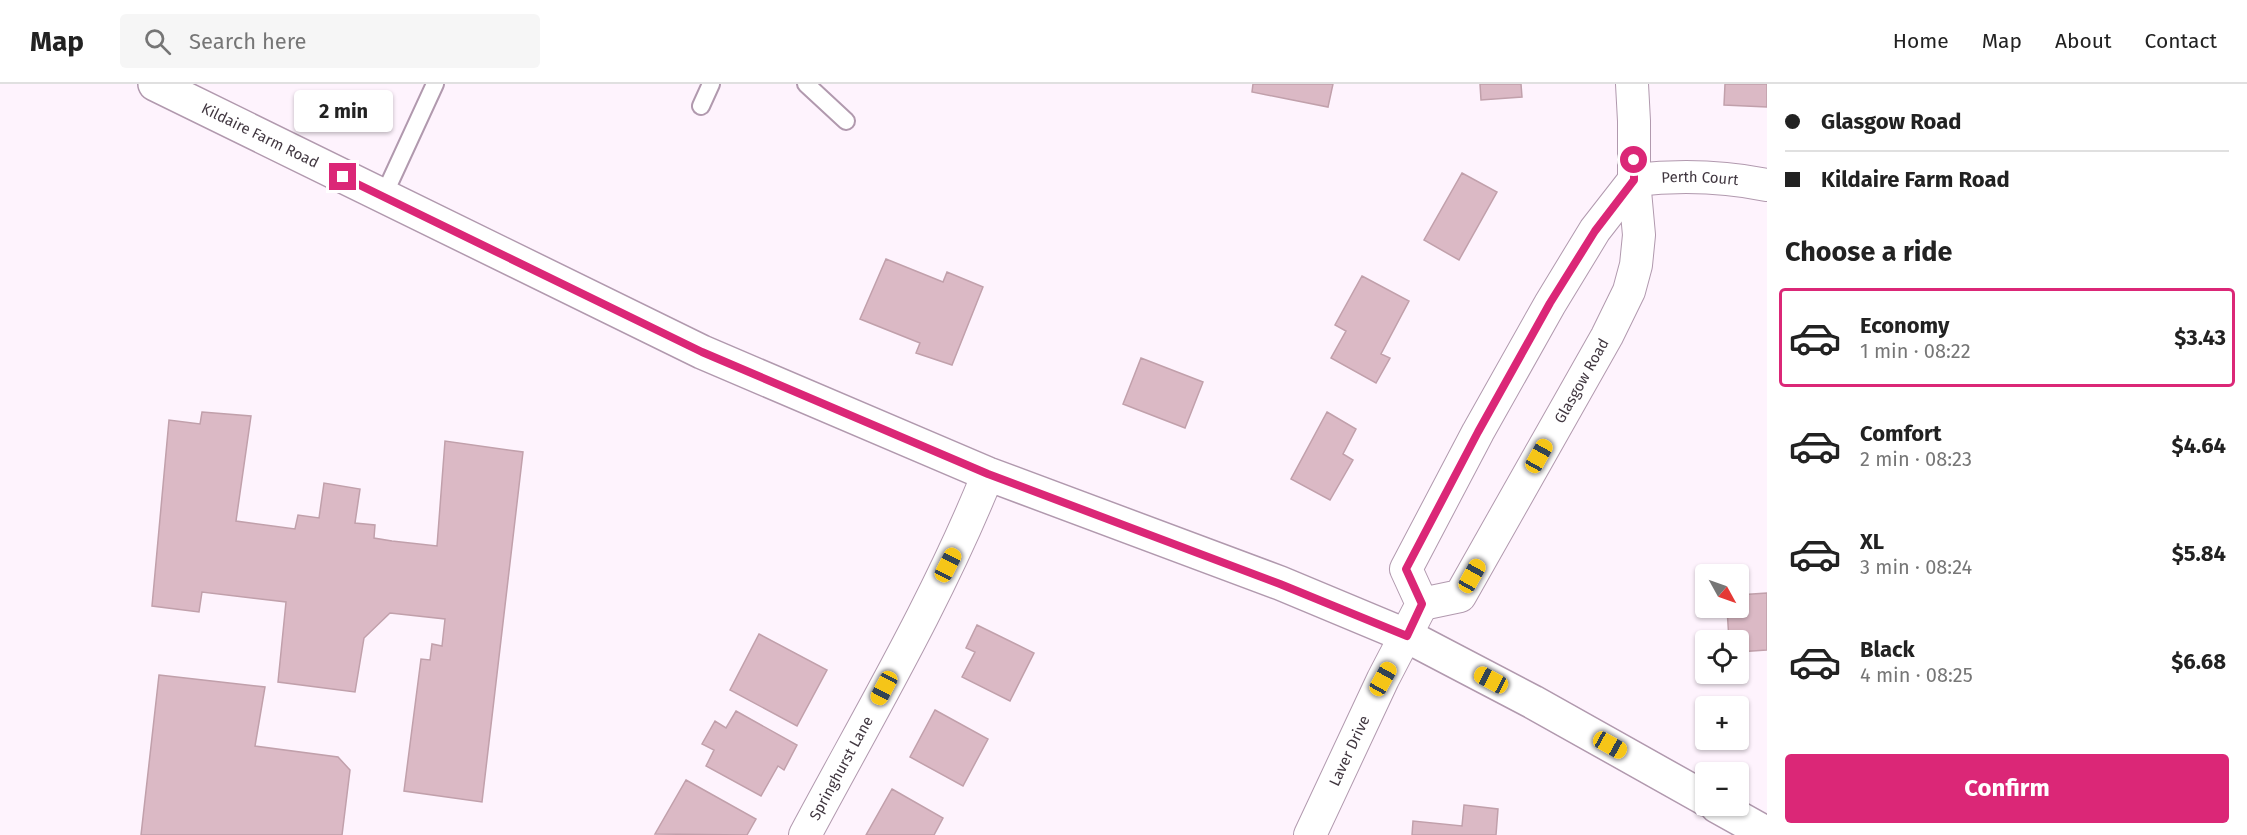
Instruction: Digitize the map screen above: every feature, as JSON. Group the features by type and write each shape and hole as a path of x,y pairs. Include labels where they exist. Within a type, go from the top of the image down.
{"main road":[{"name":"Kildaire Farm Road","path":"155,84 702,352 988,474 1280,584 1407,636 1533,702 1695,793"},
{"path":"1735,816 1767,834"}],"street":[{"name":"Glasgow Road","path":"1422,604 1460,596 1607,336 1629,291 1636,265 1639,235 1634,180 1632,84"},
{"name":"Perth Court","path":"1634,180 1700,177 1767,185"},
{"path":"1407,636 1422,604 1406,569 1478,432 1550,303 1595,231 1634,180"},
{"name":"Springhurst Lane","path":"805,835 968,524 988,474"},
{"name":"Laver Drive","path":"1310,835 1383,679 1407,636"}],"lane":[{"path":"383,197 435,84"},
{"path":"701,106 711,84"},
{"path":"806,84 846,121"}],"building":[{"path":"1253,84 1333,84 1328,107 1252,92"},
{"path":"1480,84 1521,84 1522,97 1481,100"},
{"path":"1725,84 1767,84 1767,107 1724,105"},
{"path":"1462,173 1497,192 1459,260 1424,240"},
{"path":"886,259 943,282 947,272 983,287 952,365 916,353 920,343 860,319"},
{"path":"1362,276 1409,301 1381,354 1390,358 1376,383 1331,358 1346,331 1335,325"},
{"path":"1141,358 1203,382 1185,428 1123,404"},
{"path":"202,412 251,416 236,521 295,529 298,515 319,518 324,483 360,489 355,523 375,525 374,538 437,546 445,441 523,452 482,802 404,791 421,659 430,660 432,644 442,646 445,619 390,613 364,638 355,692 278,682 286,602 202,592 199,612 152,606 169,420 200,424"},
{"path":"1327,412 1356,429 1343,454 1353,460 1330,500 1291,479"},
{"path":"1767,593 1767,650 1749,651 1749,630 1728,630 1728,618 1749,618 1749,594"},
{"path":"977,625 1034,653 1010,701 962,677 975,652 966,648"},
{"path":"759,634 827,670 797,726 730,690"},
{"path":"159,675 265,687 255,746 338,757 350,770 342,835 141,835"},
{"path":"935,710 988,739 963,786 910,757"},
{"path":"736,711 797,745 784,770 778,766 761,796 706,766 714,750 702,744 715,721 726,728"},
{"path":"686,780 756,819 747,835 655,834"},
{"path":"892,789 943,818 934,835 866,835"},
{"path":"1464,805 1498,809 1496,835 1412,835 1413,821 1462,826"}],"route":[{"path":"343,177 702,352 988,474 1280,584 1407,636 1422,604 1406,569 1478,432 1550,303 1595,231 1634,180 1634,160"}]}
